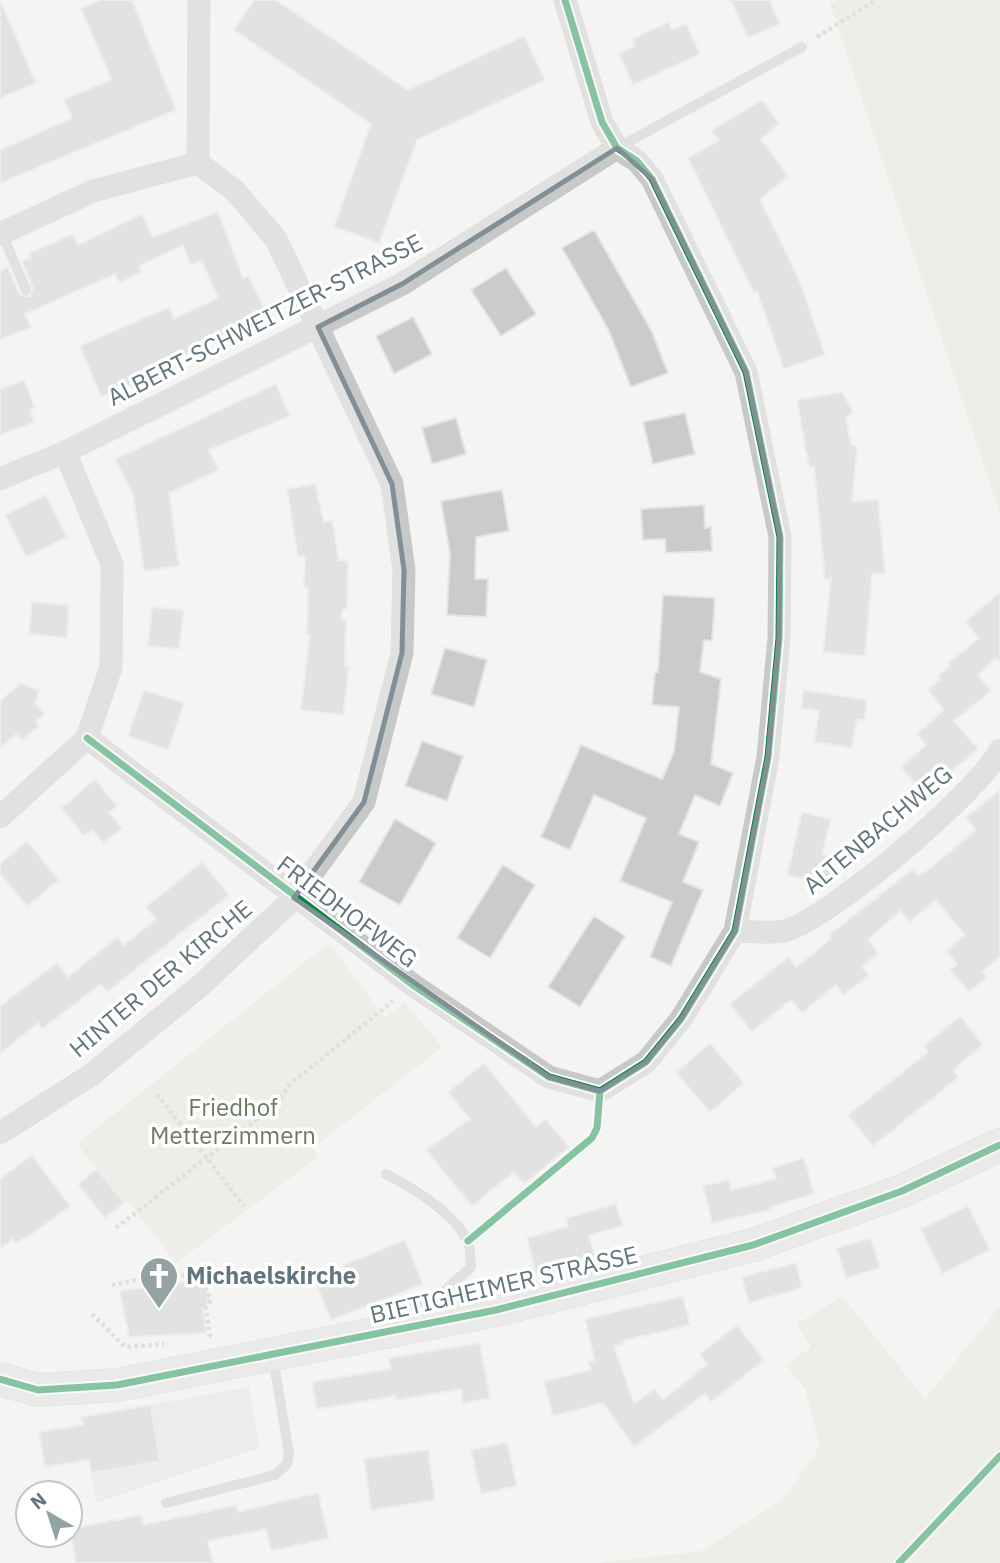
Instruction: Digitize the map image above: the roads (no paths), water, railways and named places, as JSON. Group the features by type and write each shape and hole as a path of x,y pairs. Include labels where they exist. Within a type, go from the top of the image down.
{"main road":[{"name":"BIETIGHEIMER STRASSE","path":"0,1379 38,1390 117,1385 496,1310 754,1245 891,1196 1000,1145"}],"street":[{"path":"1,234 93,191 198,163 200,0"},
{"path":"565,0 602,122 617,148 637,161 652,179 746,372 780,537 779,638 768,757 735,931"},
{"name":"ALBERT-SCHWEITZER-STRASSE","path":"0,479 65,452 402,284 617,148"},
{"name":"HINTER DER KIRCHE","path":"0,1133 91,1075 200,986 295,898 364,802 402,653 404,570 392,484 275,239 235,191 198,163"},
{"path":"0,817 87,738 111,667 112,564 65,452"},
{"name":"FRIEDHOFWEG","path":"87,738 413,985 549,1077 600,1091 646,1062 681,1020 735,931"},
{"name":"ALTENBACHWEG","path":"735,931 783,932 815,918 961,797 1000,750"}],"lane":[{"name":"ALBERT-SCHWEITZER-STRASSE","path":"617,148 802,47"},
{"path":"1,234 26,290"},
{"path":"362,1338 375,1318 441,1294 471,1267 468,1241 459,1230 422,1193 386,1174"},
{"path":"166,1503 275,1475 287,1464 289,1454 272,1355"},
{"path":"899,1563 1000,1456"}],"place":[{"name":"Michaelskirche","path":"159,1310"}],"park label":[{"name":"Friedhof Metterzimmern","path":"233,1122"}]}
